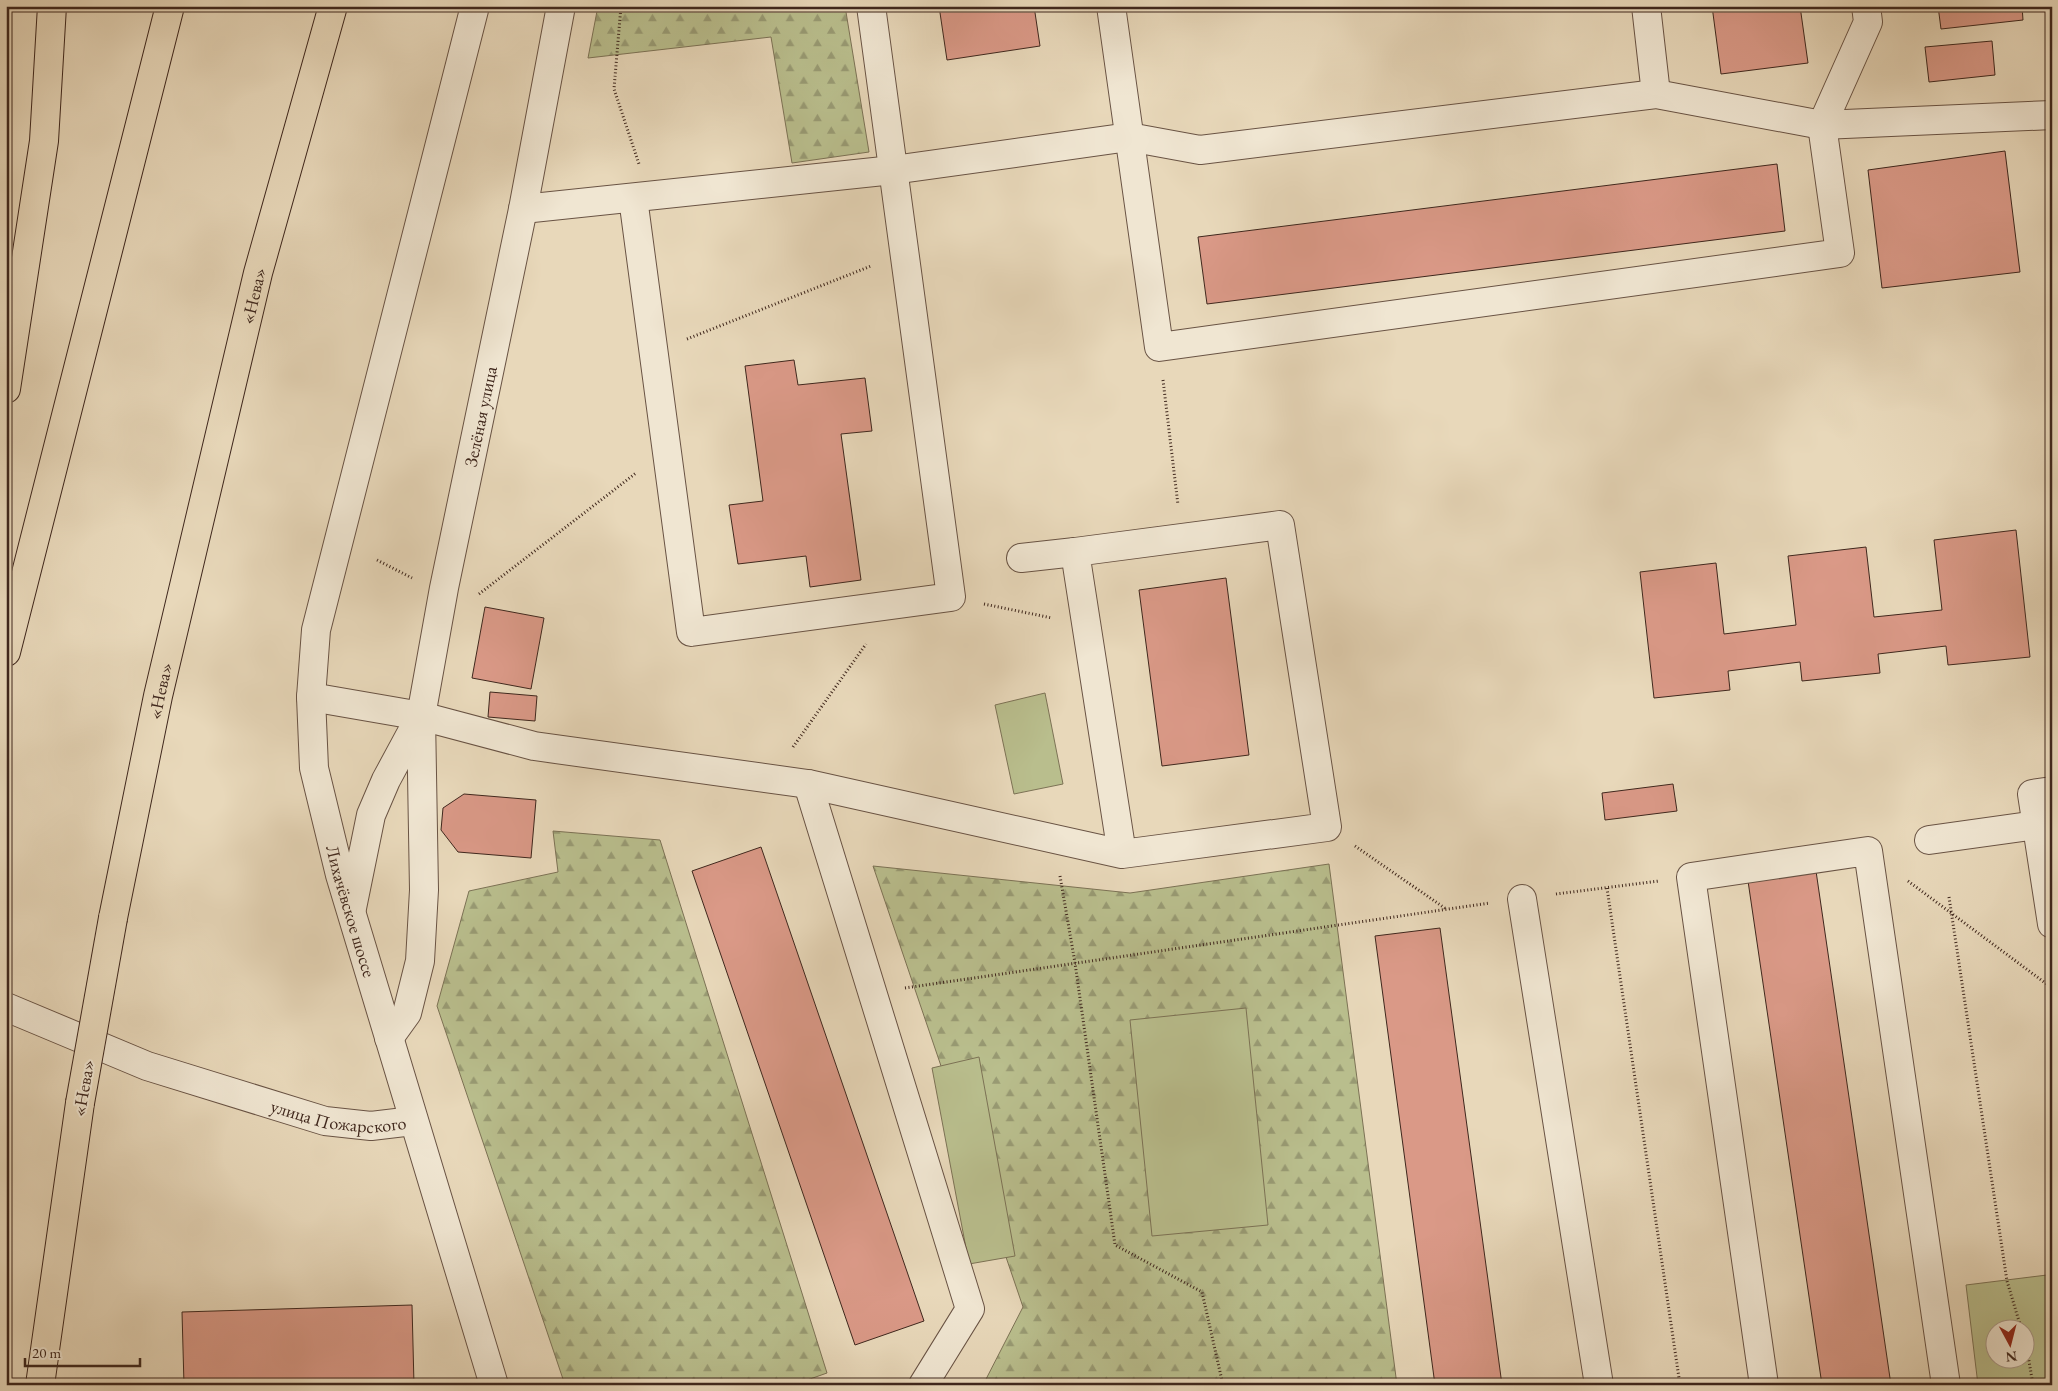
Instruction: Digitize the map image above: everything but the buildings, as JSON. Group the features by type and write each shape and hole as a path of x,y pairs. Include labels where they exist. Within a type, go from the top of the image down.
{"main road":[{"path":"6,389 44,141 52,6"},
{"path":"6,652 170,6"},
{"name":"«Нева»","path":"40,1385 80,1103 113,918 158,696 258,273 332,6"}],"street":[{"name":"Лихачёвское шоссе","path":"413,1121 351,912 314,768 311,697 316,630 476,6"},
{"name":"Зелёная улица","path":"421,716 444,588 523,209 561,6"},
{"path":"642,197 654,352 691,632 951,597 871,6"},
{"path":"1111,6 1158,347 1840,253 1822,125 1868,22 1866,6"},
{"path":"1646,6 1656,94"},
{"path":"523,209 893,170 1129,137 1200,150 1656,94 1822,125 2052,115"},
{"path":"311,697 421,716 534,746 808,784 1122,854 1328,827 1280,525 1020,558"},
{"path":"1075,552 1122,854"},
{"path":"351,912 371,815 386,780 421,716"},
{"path":"389,1038 406,1013 420,961 424,890 421,716"},
{"path":"808,784 970,1309 923,1385"},
{"path":"2052,791 2032,794 2052,924"},
{"path":"1929,840 2037,824"},
{"path":"1764,1385 1691,877 1868,851 1946,1385"},
{"path":"1522,899 1599,1385"},
{"name":"улица Пожарского","path":"6,1007 147,1066 325,1121 371,1126 413,1121 494,1385"}],"path":[{"path":"621,6 614,89 642,197"},
{"path":"654,352 904,253"},
{"path":"1158,347 1182,538"},
{"path":"480,594 667,450"},
{"path":"377,560 416,580"},
{"path":"951,597 1087,625"},
{"path":"770,778 894,605"},
{"path":"1328,827 1447,909"},
{"path":"1054,840 1075,963 1115,1245 1202,1292 1223,1385"},
{"path":"1868,851 2052,988"},
{"path":"872,993 1447,909 1691,877"},
{"path":"1607,888 1680,1385"},
{"path":"1949,896 2007,1281 2018,1318"},
{"path":"2030,1368 2033,1385"}],"green space":[{"path":"598,6 845,6 869,152 792,163 771,37 588,58"},
{"path":"1045,693 1063,784 1014,794 995,705"},
{"path":"553,831 660,840 827,1373 793,1385 565,1385 437,1006 469,891 558,872"},
{"path":"1329,864 1397,1385 983,1385 1023,1307 873,866 1130,893"},
{"path":"1246,1008 1268,1225 1152,1236 1130,1020"},
{"path":"979,1057 1015,1256 969,1264 932,1068"},
{"path":"2047,1275 2052,1308 2052,1378 2018,1385 1978,1385 1966,1285"}]}
